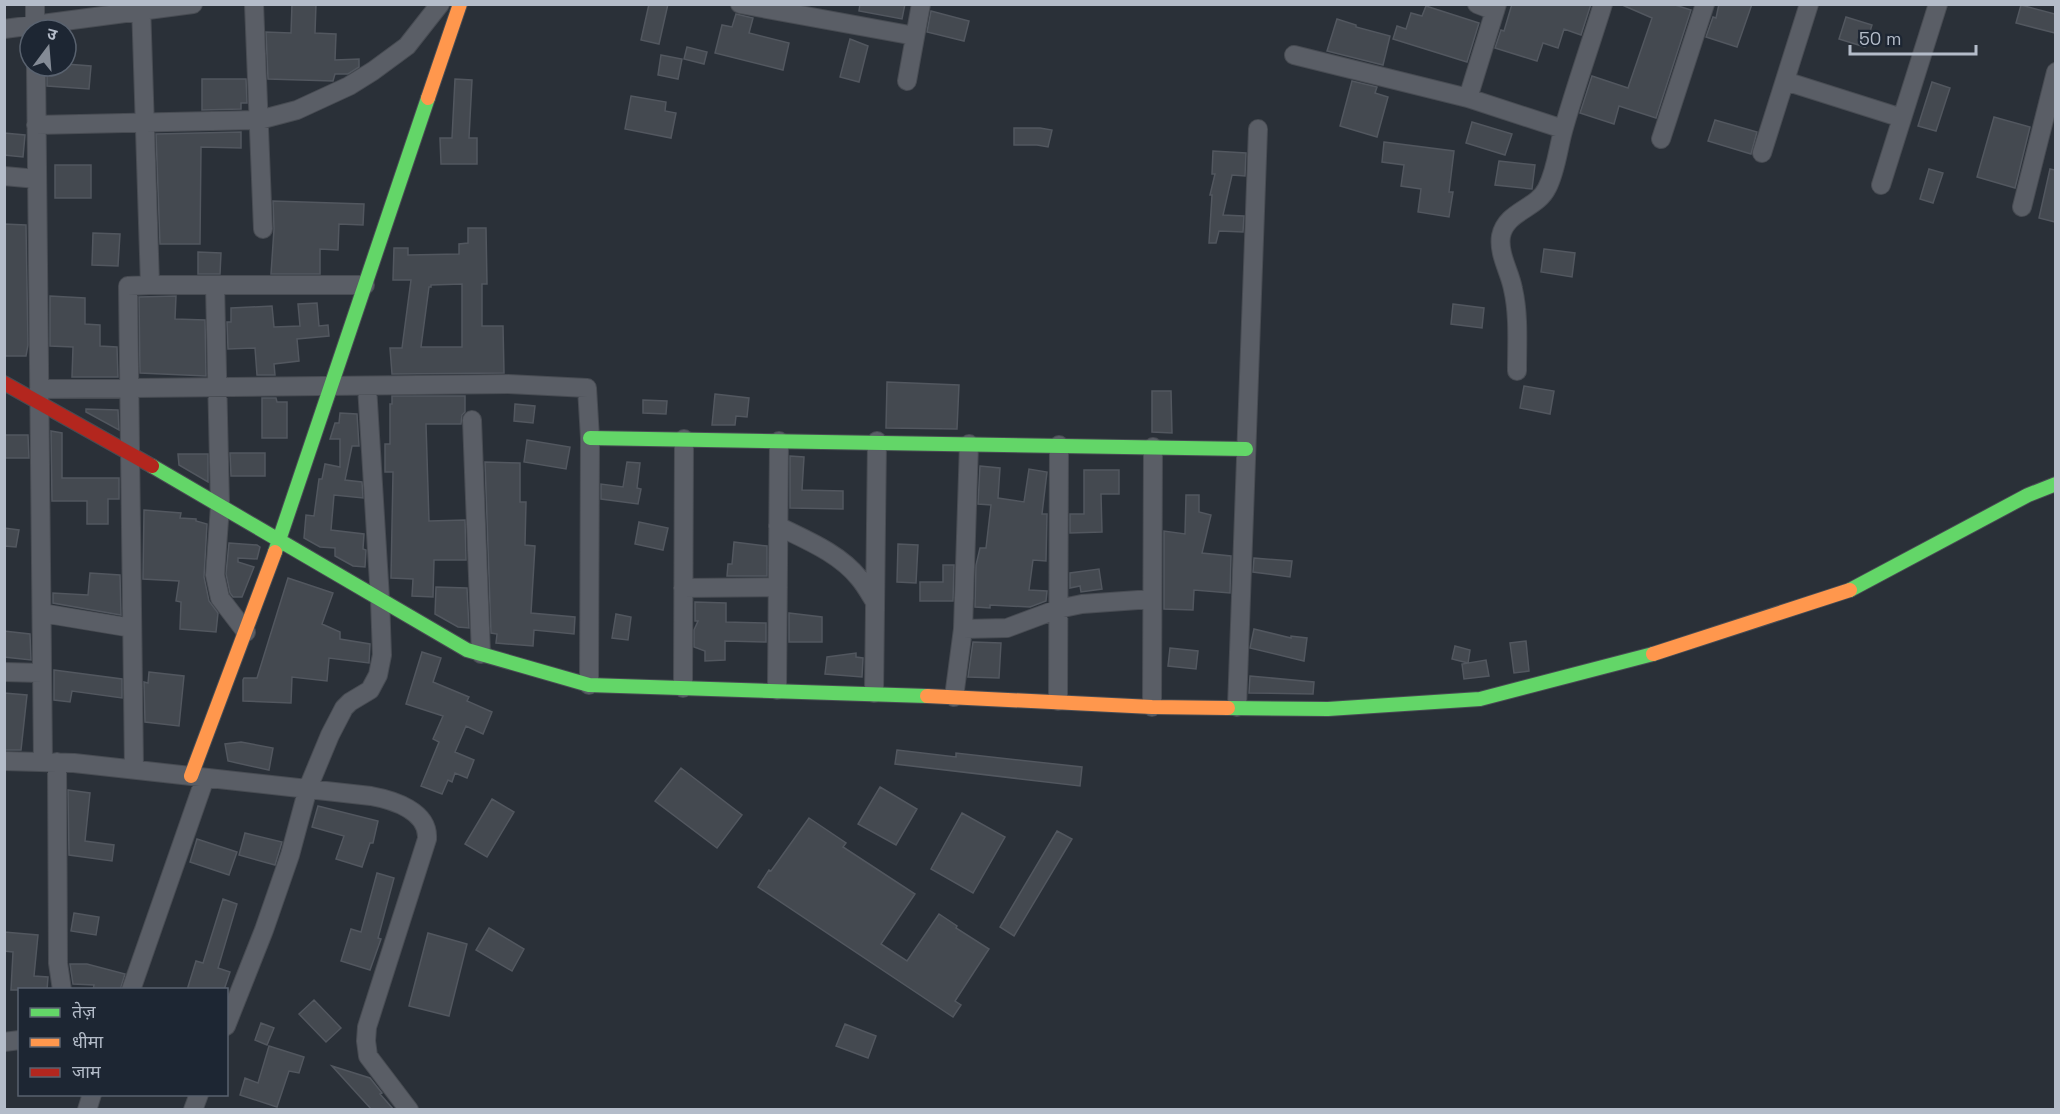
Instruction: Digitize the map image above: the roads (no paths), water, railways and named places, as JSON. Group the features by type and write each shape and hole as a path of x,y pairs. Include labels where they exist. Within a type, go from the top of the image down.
{"street":[{"path":"78,20 141,8 194,4"},
{"path":"254,4 263,229"},
{"path":"36,125 259,120 306,106 349,86 407,46 440,4"},
{"path":"132,988 246,632 280,540 460,4"},
{"path":"740,4 825,12 915,36"},
{"path":"907,81 921,4"},
{"path":"1467,98 1496,8 1477,4"},
{"path":"1518,371 1513,288 1502,252 1501,237 1505,225 1514,216 1540,199 1547,188 1563,129 1603,4"},
{"path":"1661,139 1705,4"},
{"path":"1762,153 1809,4"},
{"path":"1881,185 1938,4"},
{"path":"141,8 150,285"},
{"path":"1294,55 1467,98 1563,129"},
{"path":"2022,207 2055,72"},
{"path":"36,78 42,673 50,762 58,963 62,988"},
{"path":"1785,81 1902,118"},
{"path":"1237,707 1258,129"},
{"path":"4,176 37,179"},
{"path":"215,285 220,506 215,575 217,588 227,609 246,632"},
{"path":"134,769 128,286 365,285"},
{"path":"39,396 129,388 508,384 587,388 590,438 589,685"},
{"path":"228,1021 264,930 283,876 308,788 330,735 344,708 370,690 376,680 382,655 367,386"},
{"path":"9,388 39,396 130,453 467,650 589,685 874,693 1152,707 1328,709 1480,699 1644,657 1843,594 2028,495 2055,484"},
{"path":"472,420 481,654"},
{"path":"590,438 877,441 1246,449"},
{"path":"683,688 684,439"},
{"path":"777,690 779,441"},
{"path":"874,693 877,441"},
{"path":"954,697 963,629 969,444"},
{"path":"1058,701 1059,445"},
{"path":"1152,707 1154,447"},
{"path":"778,526 826,551 845,565 859,578 875,602"},
{"path":"683,588 778,587"},
{"path":"963,629 1007,628 1058,609 1082,604 1152,598"},
{"path":"42,613 132,628"},
{"path":"4,672 42,673"},
{"path":"4,761 50,762 134,769 308,788 388,799 416,815 426,826 428,833 425,848 367,1027 366,1041 368,1056 409,1110"}]}
